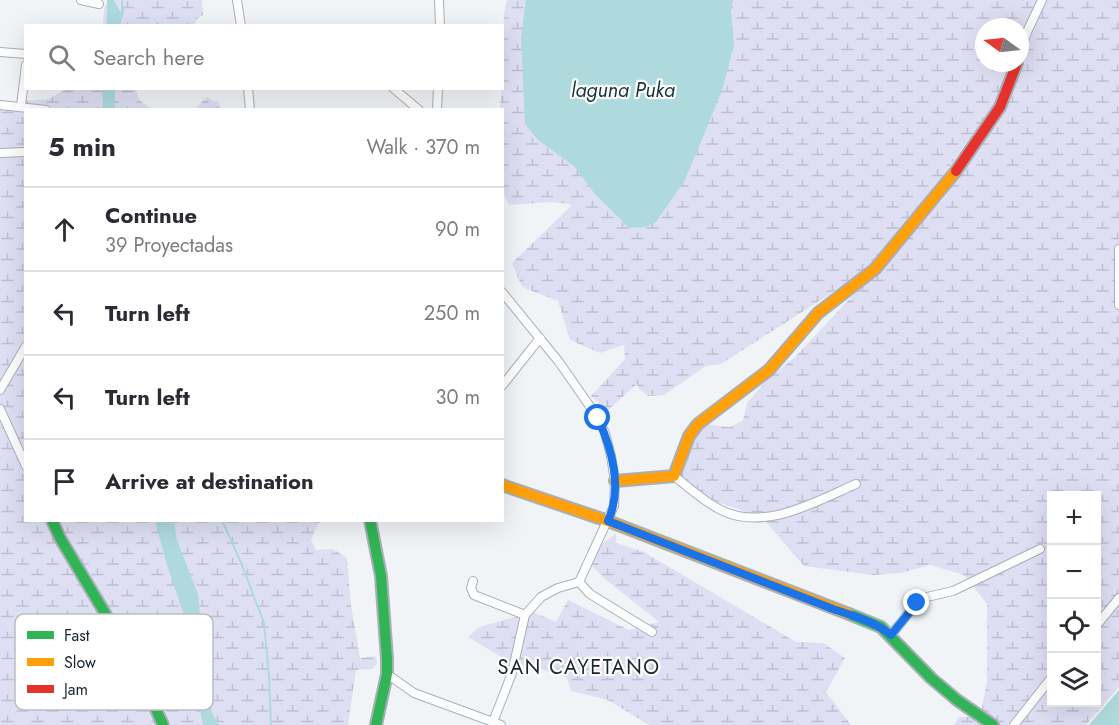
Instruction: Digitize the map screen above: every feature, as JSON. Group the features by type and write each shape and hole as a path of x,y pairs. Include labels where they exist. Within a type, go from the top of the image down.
{"street":[{"path":"81,0 99,4"},
{"path":"237,0 241,24"},
{"path":"439,0 440,24"},
{"path":"1029,28 1042,0"},
{"path":"0,52 24,54"},
{"path":"674,476 689,435 698,424 768,370 818,313 874,269 962,164 1000,107 1014,72"},
{"path":"21,106 24,81"},
{"path":"248,90 250,108"},
{"path":"395,90 417,108"},
{"path":"437,108 438,90"},
{"path":"0,105 34,108"},
{"path":"0,153 24,152"},
{"path":"1119,249 1119,305"},
{"path":"387,674 414,693 497,723 512,673 525,615 542,597 558,588 579,582 614,506 615,482 611,456 598,418 564,369 504,294"},
{"path":"504,383 540,338"},
{"path":"0,390 24,349"},
{"path":"0,409 24,462"},
{"path":"615,482 674,476 712,505 748,519 786,512 856,484"},
{"path":"504,486 608,521 881,627 921,669 946,691 993,725"},
{"path":"53,522 105,614"},
{"path":"370,522 381,576 387,674 376,725"},
{"path":"891,635 917,603 927,597 953,591 1040,549"},
{"path":"473,581 471,588 474,594 525,615"},
{"path":"579,582 590,594 652,632"},
{"path":"1101,620 1119,598"},
{"path":"1014,725 1047,683"},
{"path":"156,710 163,725"}],"green space":[{"path":"109,0 202,0 203,15 195,24 103,24 104,8"},
{"path":"507,0 1119,0 1119,687 1086,725 954,725 959,717 980,717 987,682 987,604 964,575 930,565 901,573 872,575 804,566 766,522 739,509 700,497 686,489 675,471 677,449 695,423 730,427 743,420 747,403 764,383 796,356 943,199 1005,113 989,111 937,184 869,269 721,364 706,366 664,395 648,396 639,389 637,384 608,410 591,396 625,359 624,345 600,353 570,340 558,301 522,287 512,263 571,206 552,202 509,205 504,195 504,108 500,108 501,90 504,90 504,24"},
{"path":"64,90 135,90 140,101 150,108 24,108 24,522 321,522 318,524 311,540 316,550 333,549 347,558 351,605 360,658 376,656 377,664 372,669 356,670 348,725 0,725 0,107 13,102 49,99"},
{"path":"207,97 215,102 218,101 221,108 196,108"},
{"path":"616,534 616,543 644,552 796,642 823,643 845,658 826,692 851,725 649,725 608,700 571,691 567,678 527,664 518,667 468,637 479,627 533,612 556,622 568,600 629,630 659,622 592,566 601,544"}],"water":[{"path":"107,0 114,0 121,13 121,1 123,0 124,12 120,24 107,24"},
{"name":"laguna Puka","path":"526,0 733,0 731,11 734,44 722,91 685,180 656,222 646,227 629,228 594,193 575,167 538,140 525,124 521,37"},
{"path":"102,90 115,90 115,108 103,108"},
{"path":"155,522 174,522 177,540 198,594 200,614 184,614"},
{"path":"1119,690 1119,725 1089,725"},
{"path":"200,710 212,710 219,725 203,725"}],"waterway":[{"path":"223,522 264,623 271,725"}],"traffic: fast":[{"path":"53,522 105,614"},
{"path":"370,522 381,576 387,659 387,674 376,725"},
{"path":"849,614 881,627 931,678 957,700 993,725"},
{"path":"156,710 163,725"}],"traffic: slow":[{"path":"615,481 674,476 689,436 698,424 769,370 818,313 875,269 956,171"},
{"path":"504,486 608,521 849,614"}],"traffic: jam":[{"path":"956,171 1000,107 1014,72"}],"district":[{"name":"SAN CAYETANO","path":"579,667"}],"route":[{"path":"598,418 605,433 614,475 616,496 608,521 870,622 891,635 917,603"}]}
